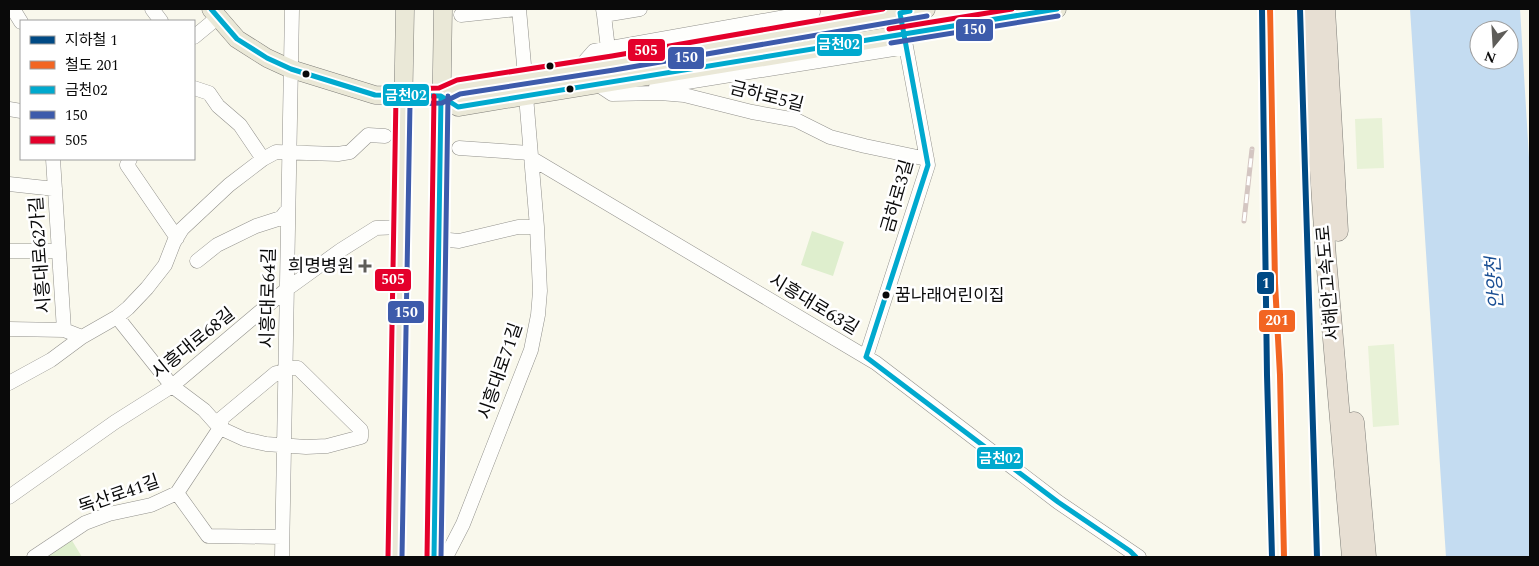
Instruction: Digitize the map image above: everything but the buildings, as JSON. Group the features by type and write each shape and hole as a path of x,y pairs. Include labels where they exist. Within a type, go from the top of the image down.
{"highway":[{"name":"서해안고속도로","path":"1309,9 1326,258 1352,557"},
{"name":"서해안고속도로","path":"1325,9 1339,258 1366,557"}],"main road":[{"path":"395,557 405,9"},
{"path":"434,557 443,9"},
{"path":"214,13 237,39 291,69 375,95 441,96 458,87 579,68 899,11 926,9"},
{"path":"441,96 458,107 597,84 905,40 1057,9"}],"street":[{"path":"13,9 20,20"},
{"path":"152,9 160,20"},
{"name":"시흥대로64길","path":"282,557 292,9"},
{"path":"461,14 517,9 525,76"},
{"path":"608,49 603,12 640,9"},
{"name":"금하로3길","path":"866,357 928,165 899,11"},
{"path":"579,68 594,51 813,12"},
{"path":"195,36 214,13"},
{"path":"626,92 905,40"},
{"name":"금하로5길","path":"597,84 612,94 626,92 684,95 752,112 796,120 830,137 927,159"},
{"path":"195,88 209,93 218,106 240,125 264,159"},
{"path":"459,148 530,155 526,96"},
{"path":"9,383 50,360 82,337 116,317 147,288 164,265 182,230 229,185 264,159 276,152 338,154 350,152 368,135 385,136"},
{"name":"시흥대로71길","path":"446,557 463,524 531,350 538,315 540,291 537,227 530,155"},
{"name":"시흥대로63길","path":"530,155 866,357 1058,502 1135,555"},
{"name":"시흥대로62가길","path":"53,160 64,330 82,337"},
{"path":"130,160 127,165 177,238"},
{"path":"9,184 55,189"},
{"path":"197,261 217,245 256,226 281,218 288,209"},
{"name":"시흥대로68길","path":"9,497 115,422 172,386 287,289 341,250 376,228 401,227"},
{"path":"439,239 459,241 518,227 537,227"},
{"path":"9,251 58,251"},
{"path":"116,317 172,386 204,410 220,428 244,439 284,446 327,446 361,437 361,430 298,368 285,370"},
{"path":"9,329 64,330"},
{"name":"독산로41길","path":"34,557 85,523 109,514 151,505 177,493 220,428 222,418 276,373 285,370"},
{"path":"177,493 208,536 282,537"}],"green space":[{"path":"1382,118 1384,168 1357,169 1355,119"},
{"path":"812,231 844,242 833,276 801,265"},
{"path":"1394,344 1399,425 1373,427 1368,346"},
{"path":"68,534 82,557 34,557"}],"water":[{"name":"안양천","path":"1410,9 1520,9 1530,174 1530,557 1446,557"}],"railway":[{"path":"1244,221 1252,149"}],"metro line":[{"name":"1","path":"1262,9 1267,375 1272,557"},
{"name":"1","path":"1300,9 1317,557"}],"rail line":[{"name":"201","path":"1270,9 1275,283 1280,375 1284,557"}],"transit line":[{"name":"금천02","path":"211,9 237,39 267,58 291,69 375,95 441,96 458,107 1057,9"},
{"name":"505","path":"388,557 397,91 402,89 439,88 457,80 612,56 883,9"},
{"name":"505","path":"889,29 1012,9"},
{"name":"금천02","path":"866,357 928,165 900,13 910,11"},
{"name":"150","path":"402,557 410,104 442,103 460,94 614,70 927,16"},
{"name":"150","path":"891,43 1058,16"},
{"name":"505","path":"427,557 434,96"},
{"name":"금천02","path":"434,557 441,96"},
{"name":"150","path":"441,557 448,96"},
{"name":"금천02","path":"866,357 1058,502 1136,557"}],"place":[{"name":"희명병원","path":"365,266"},
{"name":"꿈나래어린이집","path":"886,295"}]}
